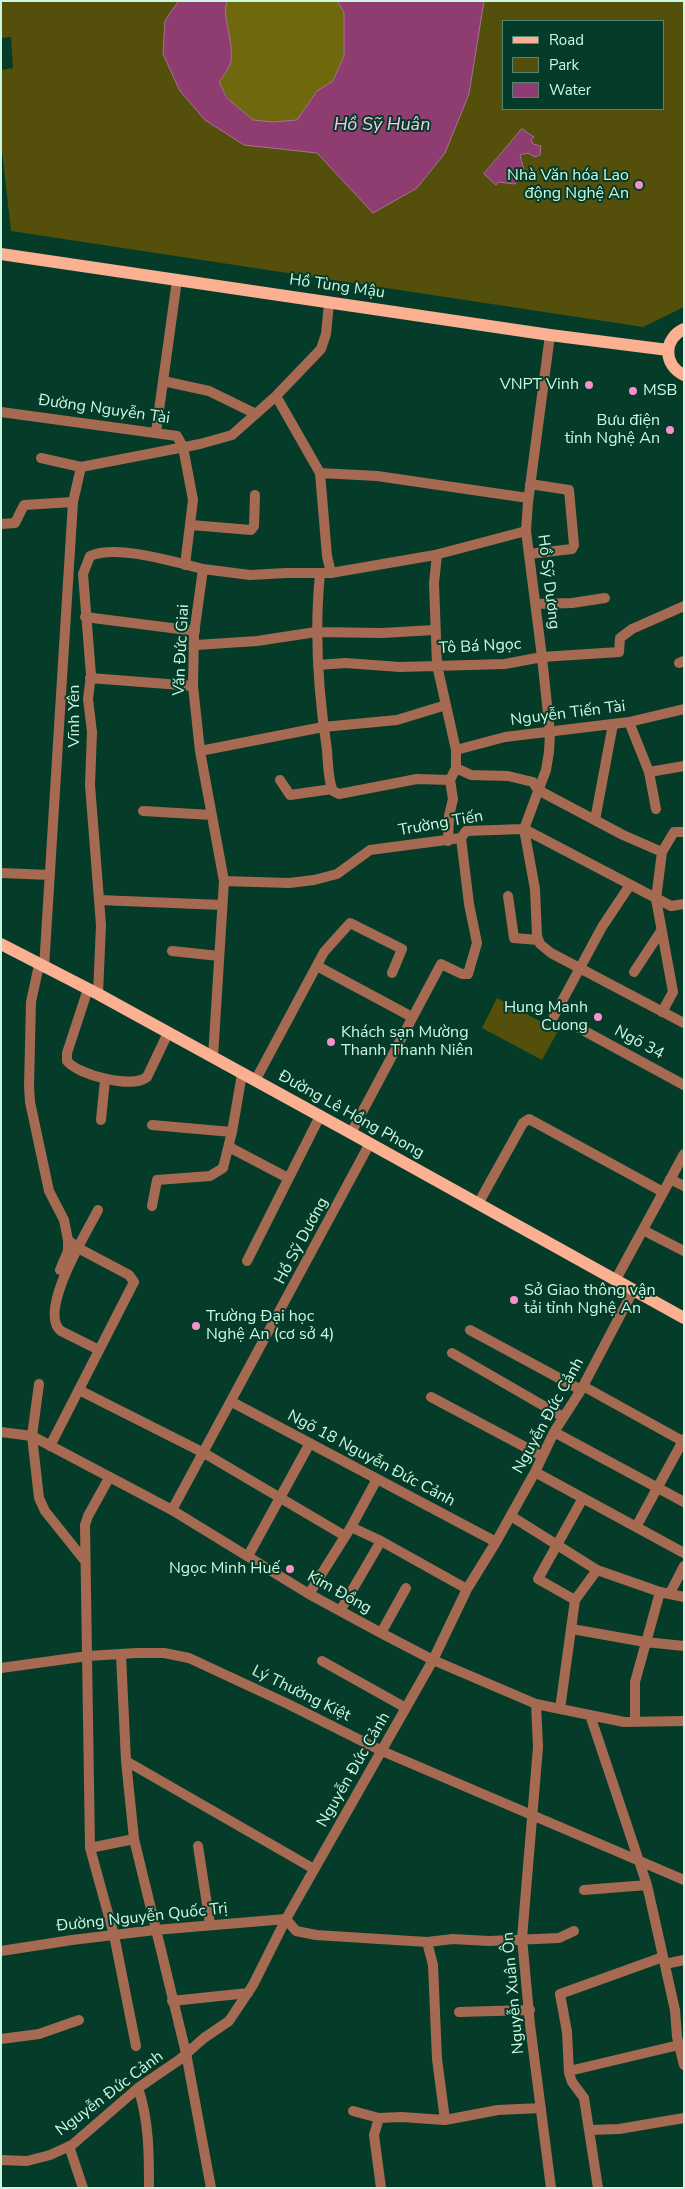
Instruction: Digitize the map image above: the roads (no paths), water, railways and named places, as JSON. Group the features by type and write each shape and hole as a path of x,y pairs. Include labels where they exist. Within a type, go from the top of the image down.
{"main road":[{"name":"Hồ Tùng Mậu","path":"1,254 550,335 668,350"},
{"path":"684,330 672,338 668,350 672,366 684,375"},
{"name":"Đường Lê Hồng Phong","path":"1,944 213,1057 684,1318"}],"street":[{"path":"156,432 177,280"},
{"name":"Đường Nguyễn Tài","path":"1,412 177,436 183,448 232,435 276,396 321,349 326,334 329,303"},
{"name":"Hồ Sỹ Dương","path":"524,829 546,770 550,733 526,531 528,498 550,335"},
{"path":"163,380 209,391 256,414"},
{"path":"276,396 320,473 327,556 331,573"},
{"path":"41,458 81,467 183,448 193,500 185,565"},
{"path":"60,1271 68,1251 68,1240 63,1217 49,1191 30,1102 31,1002 42,966 50,874 74,502 81,467"},
{"path":"320,473 377,476 528,498"},
{"path":"529,554 572,548 574,545 569,490 530,484"},
{"path":"191,525 251,530 254,526 255,495"},
{"path":"1,524 15,523 24,505 74,502"},
{"path":"203,569 250,575 331,573 437,555 526,531"},
{"name":"Vĩnh Yên","path":"105,1080 74,1066 66,1058 93,992 101,925 90,785 92,732 88,699 90,678 83,574 90,556 98,552 142,554 203,569"},
{"path":"437,555 434,583 434,630 437,665 456,750 456,768 450,780 453,799 449,816 448,841"},
{"name":"Văn Đức Giai","path":"203,569 195,631 196,646 193,686 200,751 224,881 213,1057"},
{"path":"320,574 316,632 323,726 332,789"},
{"path":"536,604 572,603 605,598"},
{"name":"Tô Bá Ngọc","path":"318,665 345,663 400,667 505,664 542,657 618,652 620,638 632,629 684,606"},
{"path":"85,617 195,631"},
{"path":"196,646 256,641 316,632 382,633 434,630"},
{"path":"90,678 193,686"},
{"path":"200,751 323,726 397,720 446,705"},
{"name":"Nguyễn Tiến Tài","path":"456,750 505,737 629,722 684,709"},
{"path":"629,722 649,772 656,809"},
{"path":"595,820 613,724"},
{"path":"649,772 684,766"},
{"path":"456,768 471,775 508,776 533,782 538,790 662,852"},
{"path":"280,780 290,795 332,789 339,794 417,778 450,780"},
{"path":"143,811 212,815"},
{"path":"524,829 535,889 538,940"},
{"name":"Trường Tiến","path":"224,881 289,883 314,880 337,874 370,850 448,841 461,838 466,831 524,829 671,906 684,904"},
{"path":"662,1012 673,992 656,898 662,852 674,832 683,832"},
{"path":"351,1133 441,964 462,974 468,974 477,943 469,904 461,838"},
{"path":"1,873 50,874"},
{"path":"554,1016 602,927 630,884"},
{"path":"508,896 514,938 538,940 548,950 684,1023"},
{"path":"99,900 222,905"},
{"path":"255,1081 317,966 331,943 350,924 353,923 402,949 392,973"},
{"path":"634,972 661,931"},
{"path":"172,951 219,956"},
{"path":"317,966 412,1017"},
{"name":"Ngõ 34","path":"579,1028 684,1084"},
{"path":"101,1120 105,1080 144,1080 168,1033"},
{"path":"152,1206 155,1182 213,1176 223,1168 229,1147 242,1074"},
{"path":"247,1261 320,1116"},
{"path":"478,1204 523,1123 529,1119 663,1192"},
{"path":"152,1125 232,1132"},
{"name":"Hồ Sỹ Dương","path":"172,1510 232,1402 370,1143"},
{"path":"229,1147 288,1178"},
{"path":"615,1281 684,1154"},
{"path":"670,1179 684,1186"},
{"path":"98,1210 60,1284 55,1324 61,1331 98,1350"},
{"path":"643,1230 684,1251"},
{"path":"50,1446 134,1282 129,1275 78,1248 68,1240"},
{"name":"Nguyễn Đức Cảnh","path":"1,2160 27,2161 50,2155 69,2146 105,2118 138,2088 179,2060 229,2021 248,1993 286,1919 433,1660 466,1589 511,1516 554,1432 582,1388 633,1291"},
{"path":"470,1330 683,1441 636,1527"},
{"path":"452,1353 563,1417"},
{"path":"39,1384 32,1436 37,1492 40,1503 85,1561"},
{"path":"79,1390 204,1453 345,1536"},
{"path":"431,1397 542,1456"},
{"name":"Ngõ 18 Nguyễn Đức Cảnh","path":"232,1402 496,1542"},
{"name":"Kim Đồng","path":"1,1432 32,1436 172,1510 309,1594 380,1633 433,1660 536,1704 624,1722 684,1721"},
{"path":"554,1432 684,1502"},
{"path":"248,1556 310,1443"},
{"path":"535,1472 684,1553"},
{"path":"109,1478 86,1519 85,1561 90,1848 114,1935 136,2046"},
{"path":"309,1594 351,1527 377,1478"},
{"path":"575,1600 538,1579 583,1498"},
{"path":"511,1516 597,1570 665,1593 684,1597"},
{"path":"351,1527 381,1541 466,1589"},
{"path":"340,1611 381,1541"},
{"path":"635,1722 635,1682 645,1642 665,1593 684,1566"},
{"path":"560,1709 575,1600 597,1570"},
{"path":"380,1633 406,1588"},
{"path":"572,1629 645,1642 684,1646"},
{"name":"Lý Thường Kiệt","path":"1,1668 88,1656 121,1654 164,1653 189,1658 288,1704 382,1751 684,1880"},
{"path":"121,1654 126,1761 134,1839 186,2053 211,2188"},
{"path":"322,1661 406,1708"},
{"name":"Nguyễn Xuân Ôn","path":"536,1704 538,1748 522,1938 551,2188"},
{"path":"590,1715 647,1885 675,2010 684,2065"},
{"path":"126,1761 314,1869"},
{"path":"90,1848 134,1839"},
{"path":"198,1846 210,1924"},
{"path":"584,1890 647,1885"},
{"path":"286,1919 296,1931 316,1935 427,1942 454,1939 489,1941 522,1938 559,1938 574,1932"},
{"name":"Đường Nguyễn Quốc Trị","path":"1,1951 155,1930 286,1919"},
{"path":"427,1942 432,1965 437,2059 444,2120"},
{"path":"598,2188 584,2098 572,2082 569,2071 566,2032 560,1994 664,1960 684,1960"},
{"path":"172,2001 248,1993"},
{"path":"459,2012 530,2010"},
{"path":"1,2039 39,2034 79,2020"},
{"path":"569,2071 680,2040"},
{"path":"138,2088 144,2106 148,2141 149,2188"},
{"path":"353,2111 379,2118 401,2117 444,2120 498,2110 541,2108"},
{"path":"379,2118 374,2135 381,2188"},
{"path":"590,2130 618,2130 684,2118"},
{"path":"69,2146 83,2188"}],"water":[{"name":"Hồ Sỹ Huân","path":"179,1 227,1 226,13 231,45 231,61 219,82 227,98 253,120 273,122 297,120 317,91 333,81 344,56 344,12 337,1 484,1 469,94 445,153 417,188 373,213 317,153 244,145 205,120 180,91 163,54 165,21"},
{"path":"522,129 534,137 531,140 533,144 541,146 540,155 535,157 528,153 520,155 524,170 515,184 498,182 496,185 484,174"}],"place":[{"name":"Nhà Văn hóa Lao động Nghệ An","path":"639,185"},
{"name":"VNPT Vinh","path":"589,385"},
{"name":"MSB","path":"633,391"},
{"name":"Bưu điện tỉnh Nghệ An","path":"670,430"},
{"name":"Hung Manh Cuong","path":"598,1017"},
{"name":"Khách sạn Mường Thanh Thanh Niên","path":"331,1042"},
{"name":"Sở Giao thông vận tải tỉnh Nghệ An","path":"514,1300"},
{"name":"Trường Đại học Nghệ An (cơ sở 4)","path":"196,1326"},
{"name":"Ngọc Minh Huế","path":"290,1569"}]}
